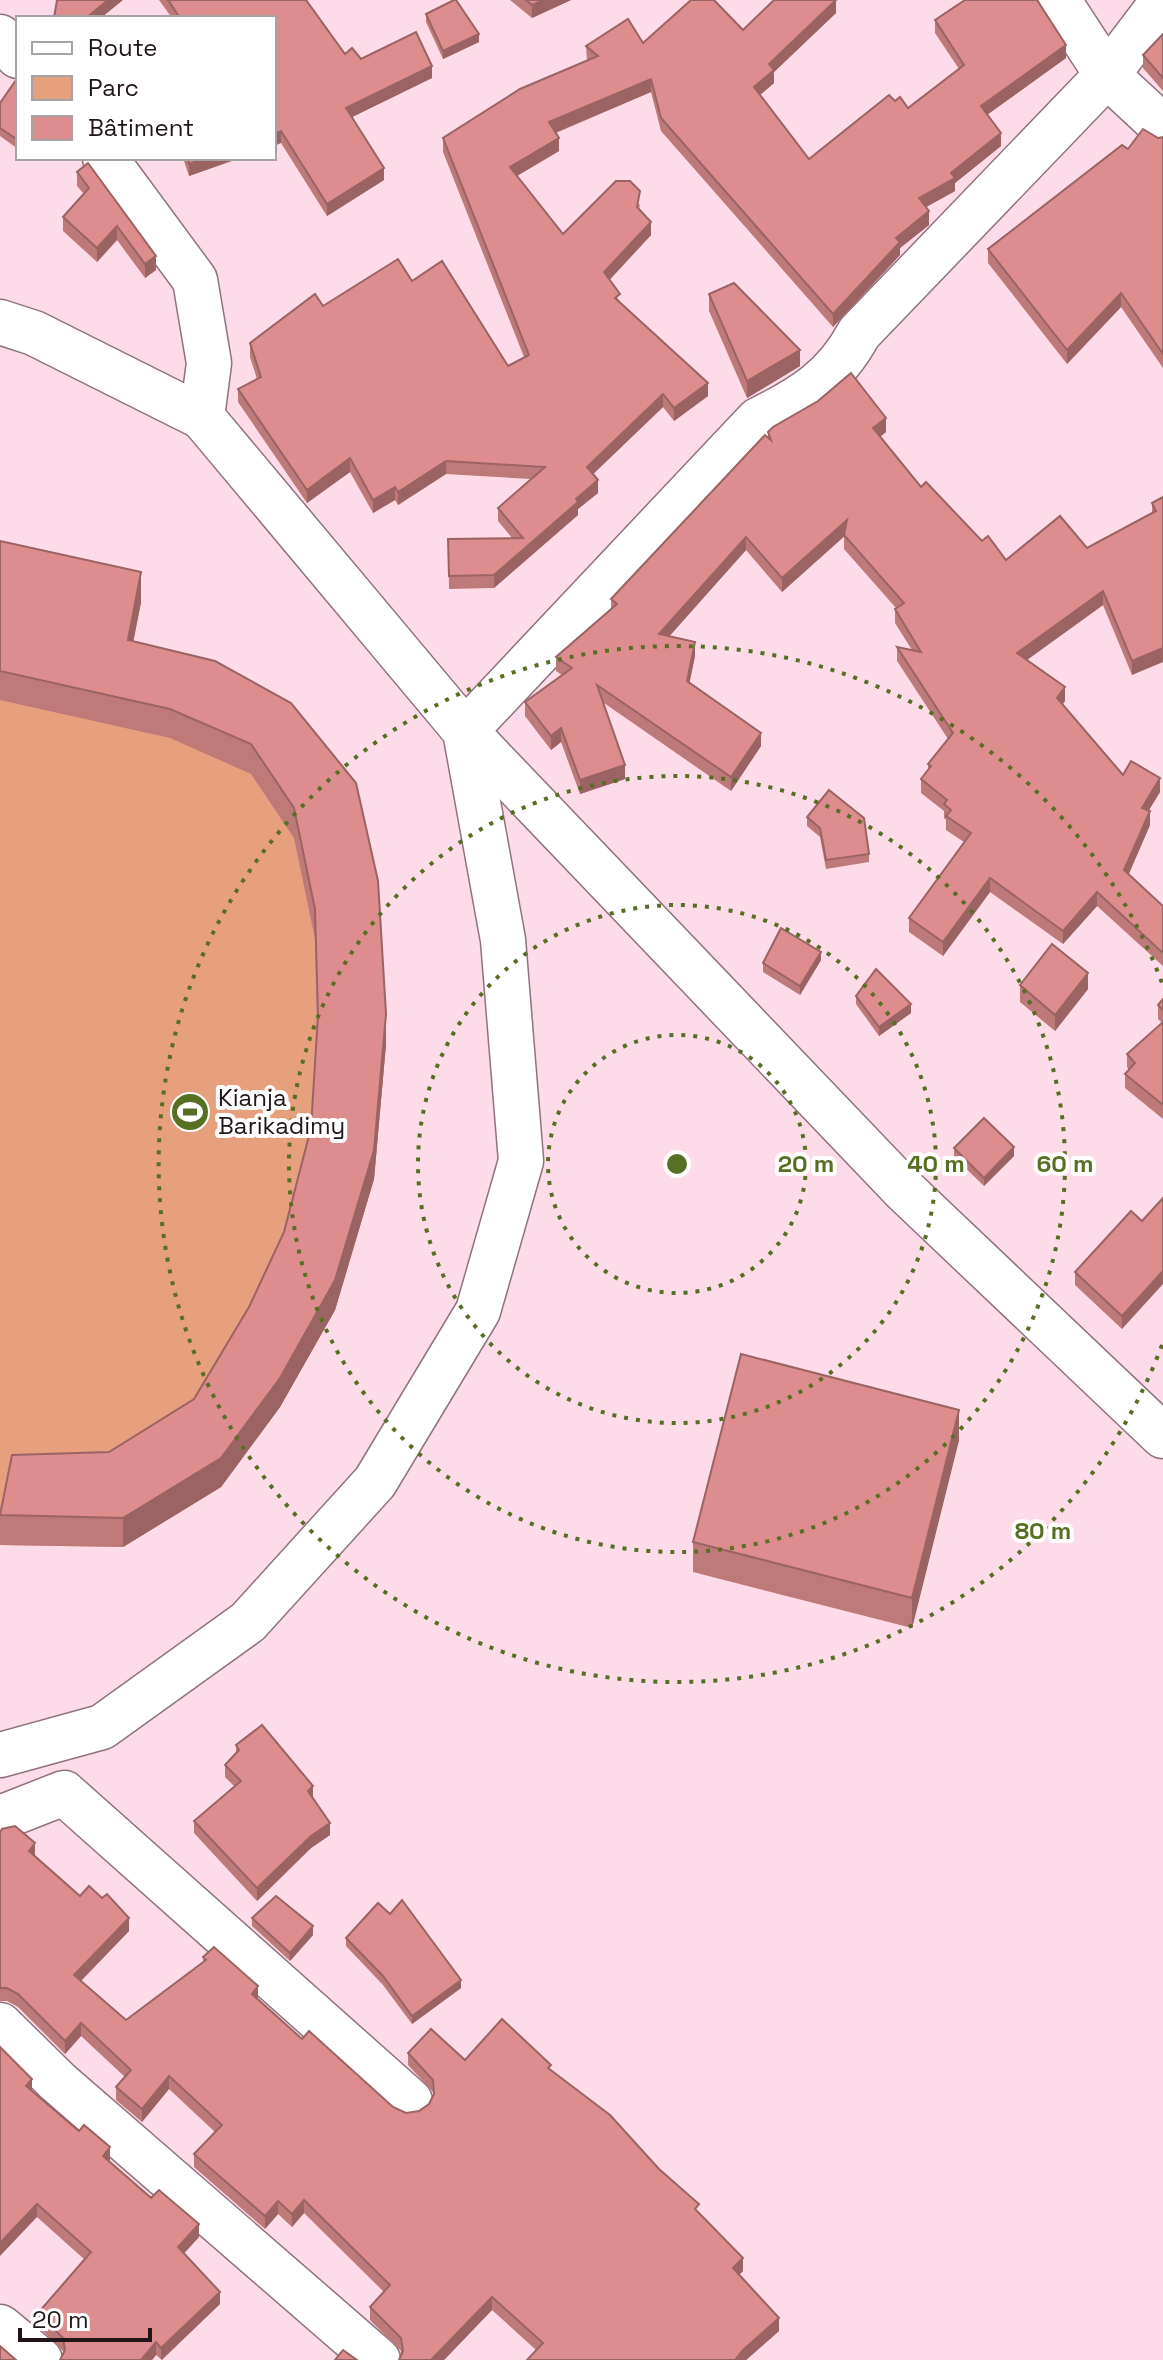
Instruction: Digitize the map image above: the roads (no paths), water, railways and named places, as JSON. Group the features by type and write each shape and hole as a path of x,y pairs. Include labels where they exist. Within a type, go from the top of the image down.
{"street":[{"path":"1058,0 1107,75 1163,127"},
{"path":"465,731 758,420 807,396 847,355 859,333 1107,75 1163,1"},
{"path":"0,37 16,54"},
{"path":"106,160 195,280 209,363 202,417"},
{"path":"0,322 34,333 202,417 465,731 904,1190 1163,1436"},
{"path":"0,1755 102,1727 248,1622 375,1482 478,1311 521,1161 503,940 465,731"},
{"path":"0,1818 64,1793 102,1727"},
{"path":"64,1793 410,2101"},
{"path":"0,2025 58,2082 378,2360"},
{"path":"0,2327 40,2360"}],"place":[{"name":"Kianja Barikadimy","path":"190,1112"}]}
